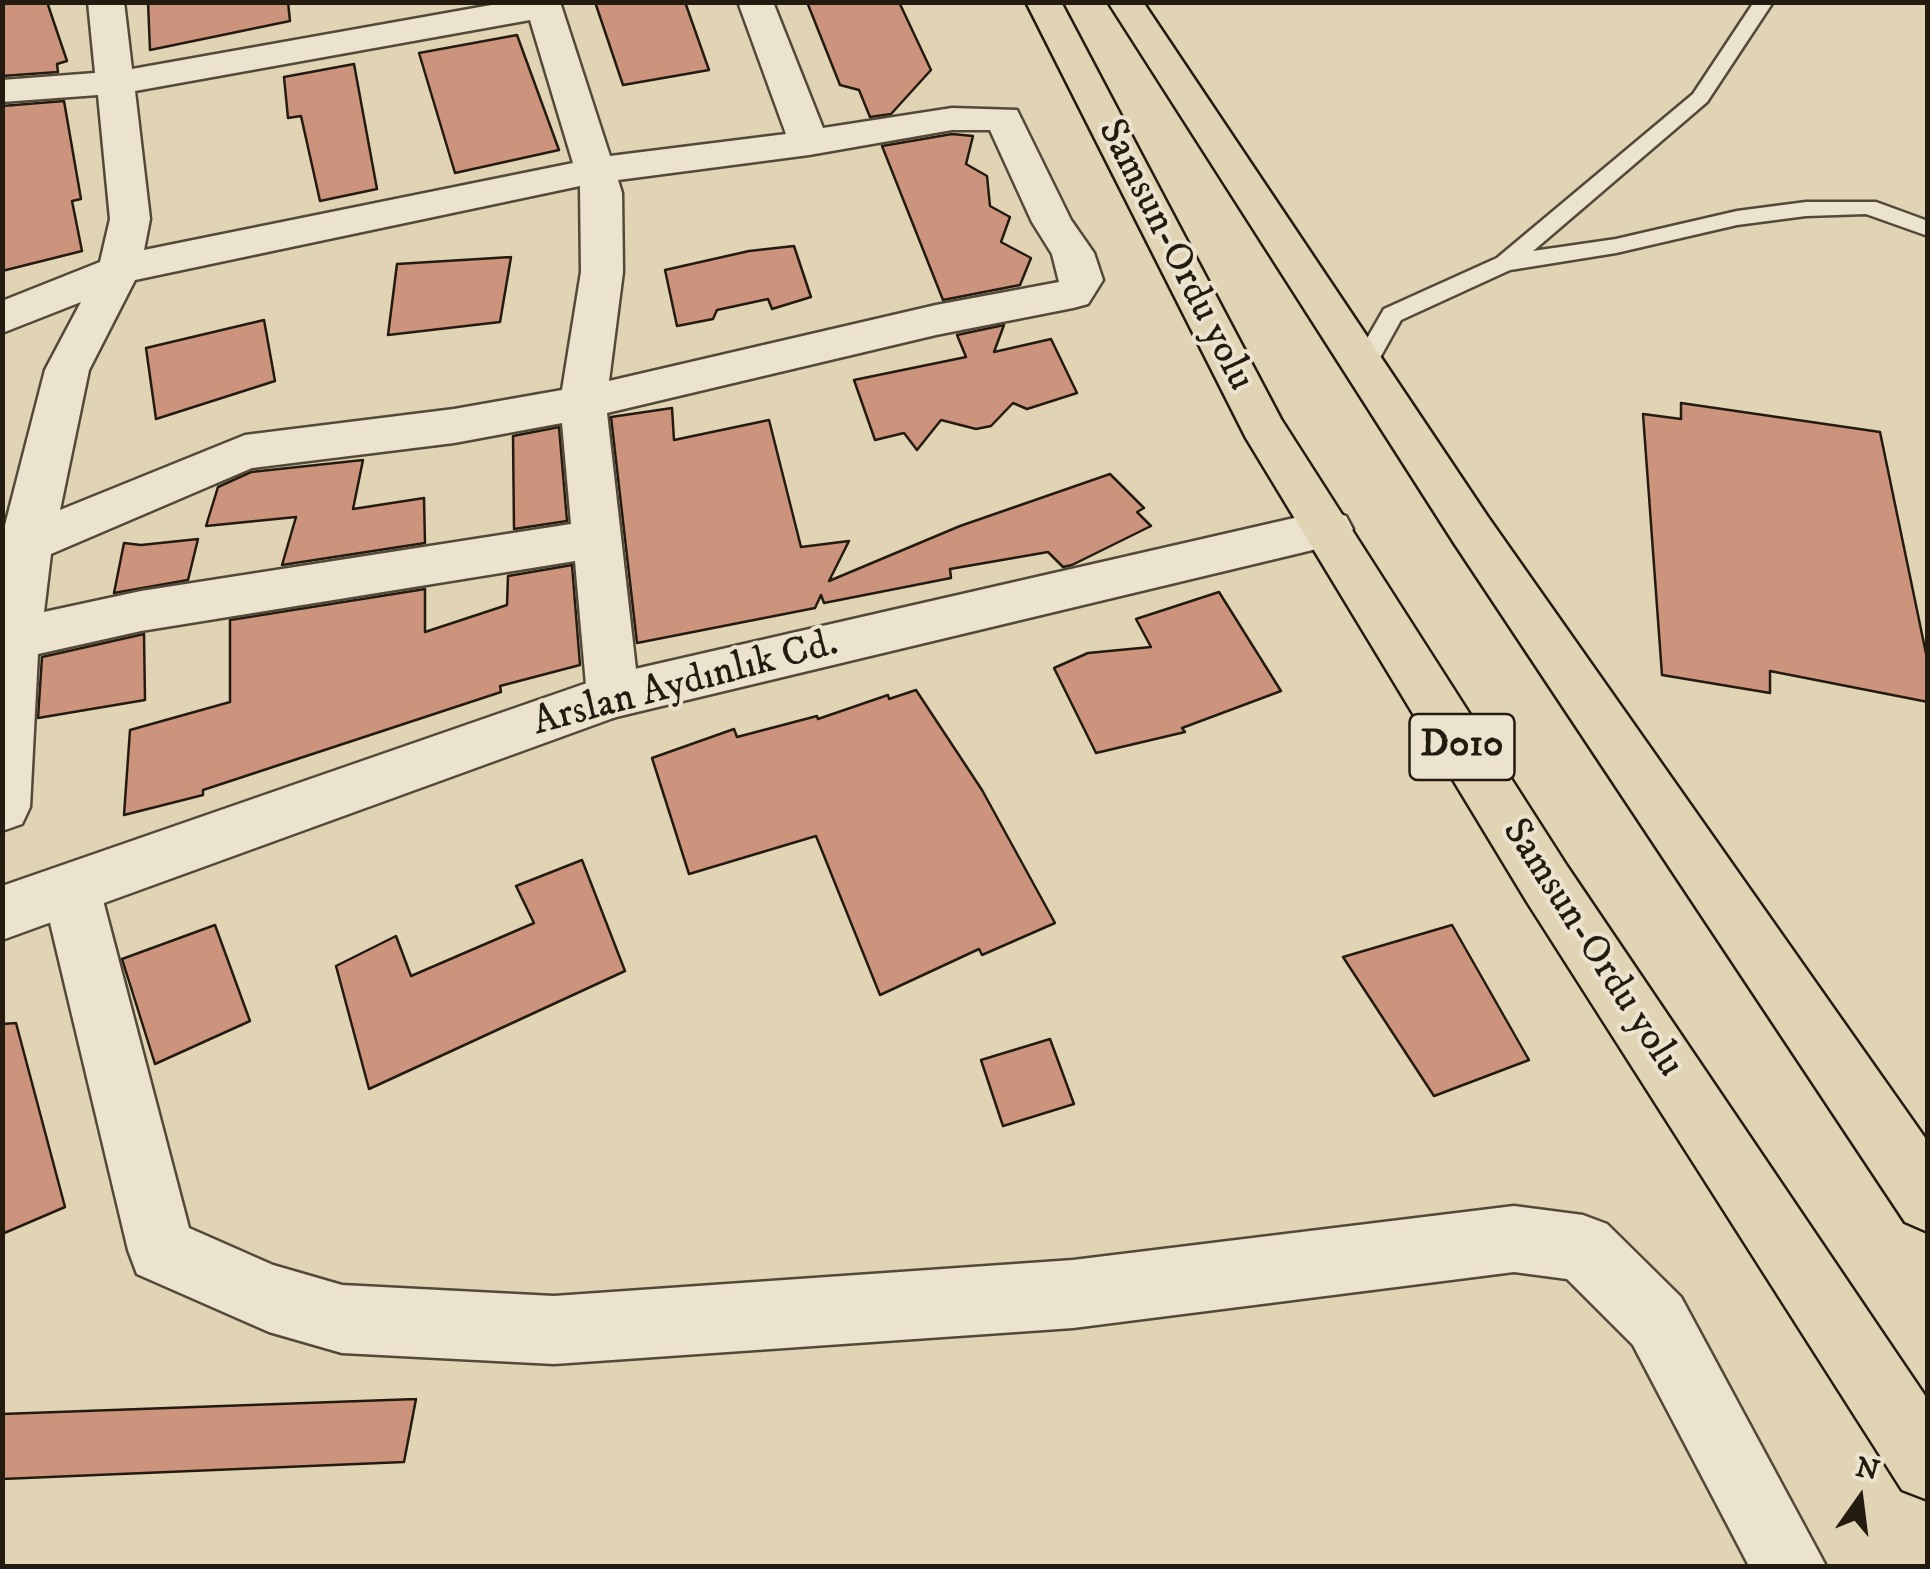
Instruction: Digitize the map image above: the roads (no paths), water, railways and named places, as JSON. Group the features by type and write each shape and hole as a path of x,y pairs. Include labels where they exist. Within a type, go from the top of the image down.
{"highway":[{"name":"Samsun-Ordu yolu","path":"1043,2 1262,426 1547,884 1928,1464"},
{"name":"Samsun-Ordu yolu","path":"1124,2 1362,368 1928,1200"}],"street":[{"path":"2,807 14,639 15,555 68,370 119,270 130,220 106,2"},
{"path":"756,2 809,143"},
{"path":"2,91 114,83 542,5 602,192 602,272 584,402 613,696"},
{"path":"2,318 119,270 592,170 809,143 952,119 1004,118 1052,222 1079,267 1080,286 1073,294 936,320 584,402 454,426 245,452 15,555"},
{"name":"Arslan Aydınlık Cd.","path":"2,913 613,696 1329,529"},
{"path":"14,639 141,612 597,539"},
{"path":"71,889 162,1250 269,1298 342,1319 554,1330 1073,1294 1514,1239 1583,1248 1656,1321 1789,1566"}],"lane":[{"path":"1506,263 1700,98 1764,2"},
{"path":"1362,368 1392,315 1506,263 1616,246 1737,218 1806,209 1868,207 1928,228"}]}
